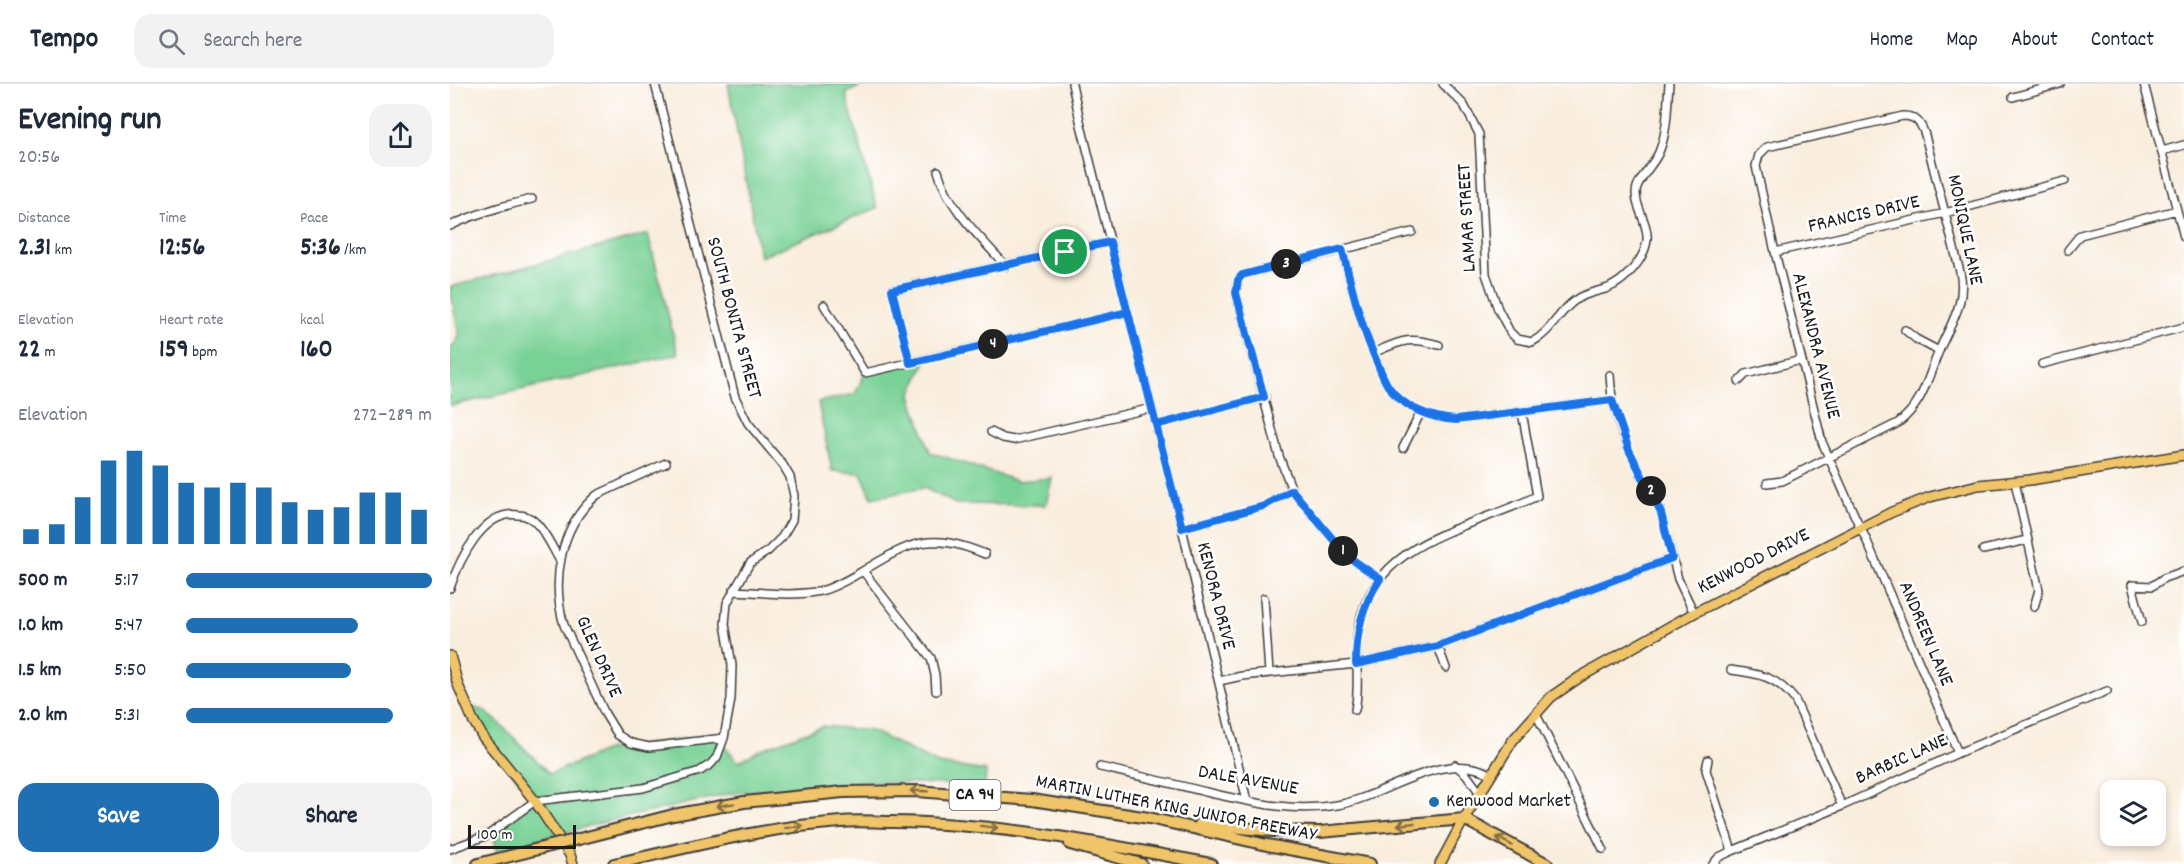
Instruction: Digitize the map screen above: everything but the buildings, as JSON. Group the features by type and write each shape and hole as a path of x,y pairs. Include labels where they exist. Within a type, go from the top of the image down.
{"highway":[{"name":"MARTIN LUTHER KING JUNIOR FREEWAY","path":"478,864 674,815 732,804 843,792 917,791 996,796 1149,818 1267,845 1370,864"},
{"path":"1149,818 1272,831 1311,832 1464,819 1547,864"},
{"name":"CA 94","path":"614,864 757,832 843,821 925,822 982,826 1100,843 1211,864"},
{"path":"1030,832 1141,864"}],"main road":[{"name":"KENWOOD DRIVE","path":"1440,864 1464,819 1514,740 1551,697 1580,677 1694,613 1895,511 1930,497 1978,485 2015,482 2184,455"},
{"path":"450,656 458,685 483,737 535,801 570,855 573,864"}],"street":[{"name":"SOUTH BONITA STREET","path":"535,801 643,788 704,769 714,761 724,738 730,699 732,665 724,624 727,603 750,563 768,551 782,537 792,520 794,496 790,477 783,465 748,423 735,397 655,84"},
{"name":"KENORA DRIVE","path":"1072,84 1080,125 1182,528 1247,801"},
{"name":"LAMAR STREET","path":"1443,84 1464,105 1479,134 1486,274 1498,309 1510,332 1517,339 1532,342 1550,329 1563,311 1576,299 1621,281 1642,255 1647,243 1648,231 1636,192 1660,149 1665,130 1669,84"},
{"path":"2013,97 2060,84"},
{"path":"2144,84 2184,237"},
{"name":"ALEXANDRA AVENUE","path":"1861,529 1822,442 1756,166 1759,155 1767,147 1903,116 1917,120 1925,135"},
{"name":"MONIQUE LANE","path":"1767,483 1782,481 1898,423 1908,415 1925,391 1939,351 1957,314 1962,292 1961,279 1925,135"},
{"path":"2162,151 2184,145"},
{"path":"938,171 954,206 1006,266"},
{"name":"FRANCIS DRIVE","path":"1775,252 1945,213 2065,181"},
{"path":"450,226 495,207 532,199"},
{"path":"2068,250 2080,235 2177,210"},
{"path":"1380,579 1346,555 1292,490 1278,456 1236,293 1238,280 1242,275 1412,232"},
{"path":"910,363 892,290 1110,242"},
{"path":"1342,249 1358,316 1387,384 1406,403 1421,412 1438,418 1456,420 1612,400"},
{"path":"824,305 865,373 1128,312"},
{"path":"2042,364 2184,327"},
{"path":"1905,330 1916,339 1939,351"},
{"path":"1373,353 1405,341 1419,339 1439,345"},
{"path":"1739,381 1746,374 1801,360"},
{"path":"1610,375 1612,400 1629,450 1661,513 1672,558 1687,602 1694,613"},
{"path":"1156,425 1264,397"},
{"path":"991,432 1014,440 1152,408"},
{"path":"1403,448 1421,412"},
{"path":"1355,710 1358,697 1357,637 1361,616 1380,579 1392,565 1415,547 1537,496 1522,412"},
{"name":"GLEN DRIVE","path":"666,463 597,495 587,503 575,520 560,561 558,592 564,625 605,714 618,735 632,743 650,747 724,738"},
{"path":"2015,482 2039,590 2034,607"},
{"path":"1182,528 1264,506 1292,490"},
{"path":"450,588 455,573 471,543 487,524 502,515 520,515 536,522 560,561"},
{"name":"ANDREEN LANE","path":"1861,529 1958,753"},
{"path":"1983,550 2027,540"},
{"path":"733,591 788,594 821,591 849,580 903,548 920,542 954,542 985,554"},
{"path":"1219,681 1356,664 1438,646 1672,558"},
{"path":"863,571 931,658 936,691"},
{"path":"2142,622 2132,585 2152,586 2164,578 2184,571"},
{"path":"1264,598 1269,673"},
{"path":"1438,646 1446,668"},
{"path":"1731,670 1764,675 1785,688 1795,700 1842,806"},
{"name":"BARBIC LANE","path":"1713,864 1719,857 1732,851 2107,691"},
{"path":"1536,714 1603,849"},
{"path":"1708,760 1706,770 1732,851"},
{"path":"1455,765 1466,774 1480,793"},
{"name":"DALE AVENUE","path":"1100,767 1282,808 1320,808 1340,805 1435,770 1455,765 1476,768 1492,775"},
{"path":"450,849 488,835 535,801"}],"green space":[{"path":"728,84 863,84 846,94 877,208 760,257"},
{"path":"648,234 678,354 450,406 450,350 459,337 450,287"},
{"path":"926,360 911,395 930,452 1017,481 1052,478 1046,505 956,504 924,488 872,498 861,473 832,471 818,402 855,394 865,373"},
{"path":"467,706 483,710 497,721 550,774 609,749 716,735 738,762 764,748 823,726 872,731 938,764 986,771 985,785 864,782 733,793 605,822 496,851 494,831 535,800 483,737"}],"place":[{"name":"Kenwood Market","path":"1434,802"}],"route":[{"path":"1065,252 892,290 910,363 1128,312 1156,425 1264,397 1236,293 1238,280 1242,275 1342,249 1358,316 1373,353 1387,384 1399,398 1413,408 1438,418 1456,420 1612,400 1629,450 1661,513 1672,558 1438,646 1356,664 1357,637 1361,616 1380,579 1346,555 1292,490 1264,506 1182,528 1140,360 1128,312 1110,242 1065,252"}]}
